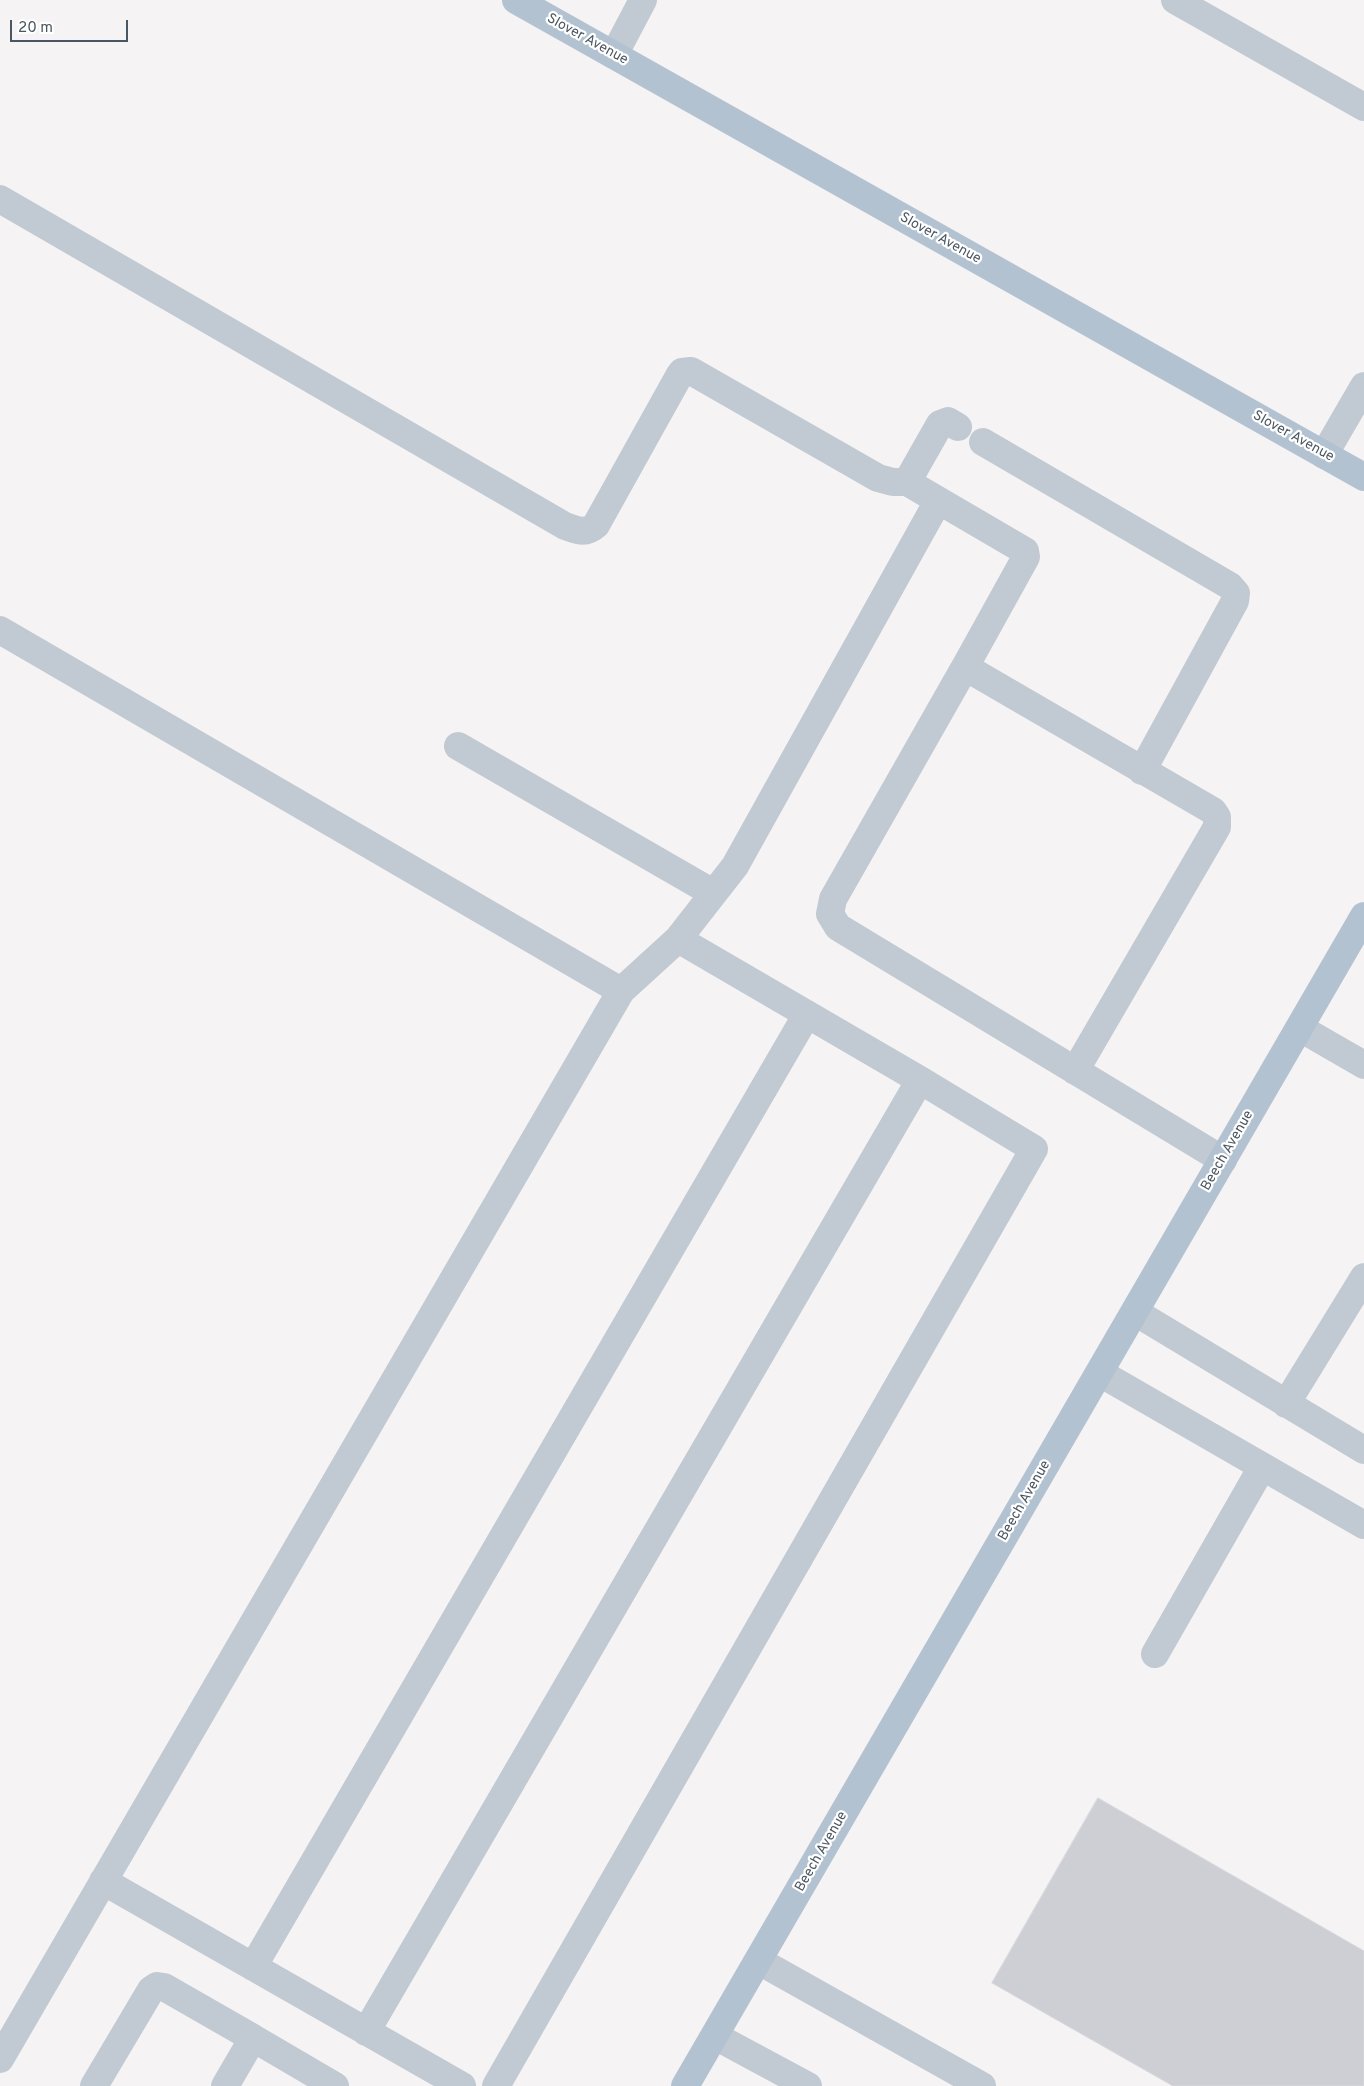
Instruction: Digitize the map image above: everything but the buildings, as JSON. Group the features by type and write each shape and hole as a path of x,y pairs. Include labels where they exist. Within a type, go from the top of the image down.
{"main road":[{"name":"Slover Avenue","path":"516,0 1364,477"},
{"name":"Beech Avenue","path":"685,2086 716,2036 1364,916"}],"lane":[{"path":"614,55 643,0"},
{"path":"1175,0 1364,107"},
{"path":"0,199 560,523 584,532 590,531 596,525 682,372 691,371 878,478 894,482 907,482 1025,551 1026,557 833,899 830,914 838,927 1223,1160"},
{"path":"1324,455 1364,386"},
{"path":"907,482 940,424 948,422 958,427"},
{"path":"983,442 1230,586 1236,593 1235,602 1142,771"},
{"path":"0,2059 621,990 678,939 735,866 938,501"},
{"path":"0,630 621,990"},
{"path":"965,667 1213,811 1217,817 1217,827 1075,1071"},
{"path":"458,746 713,893"},
{"path":"496,2086 1034,1149 920,1080 678,939"},
{"path":"252,1967 806,1014"},
{"path":"1300,1028 1364,1065"},
{"path":"366,2032 920,1080"},
{"path":"1286,1404 1364,1277"},
{"path":"1135,1312 1364,1450"},
{"path":"1100,1373 1364,1525"},
{"path":"1155,1654 1262,1467"},
{"path":"103,1881 462,2086"},
{"path":"759,1961 982,2086"},
{"path":"94,2086 151,1990 157,1986 164,1987 335,2086"},
{"path":"716,2036 808,2086"},
{"path":"225,2086 253,2038"}]}
